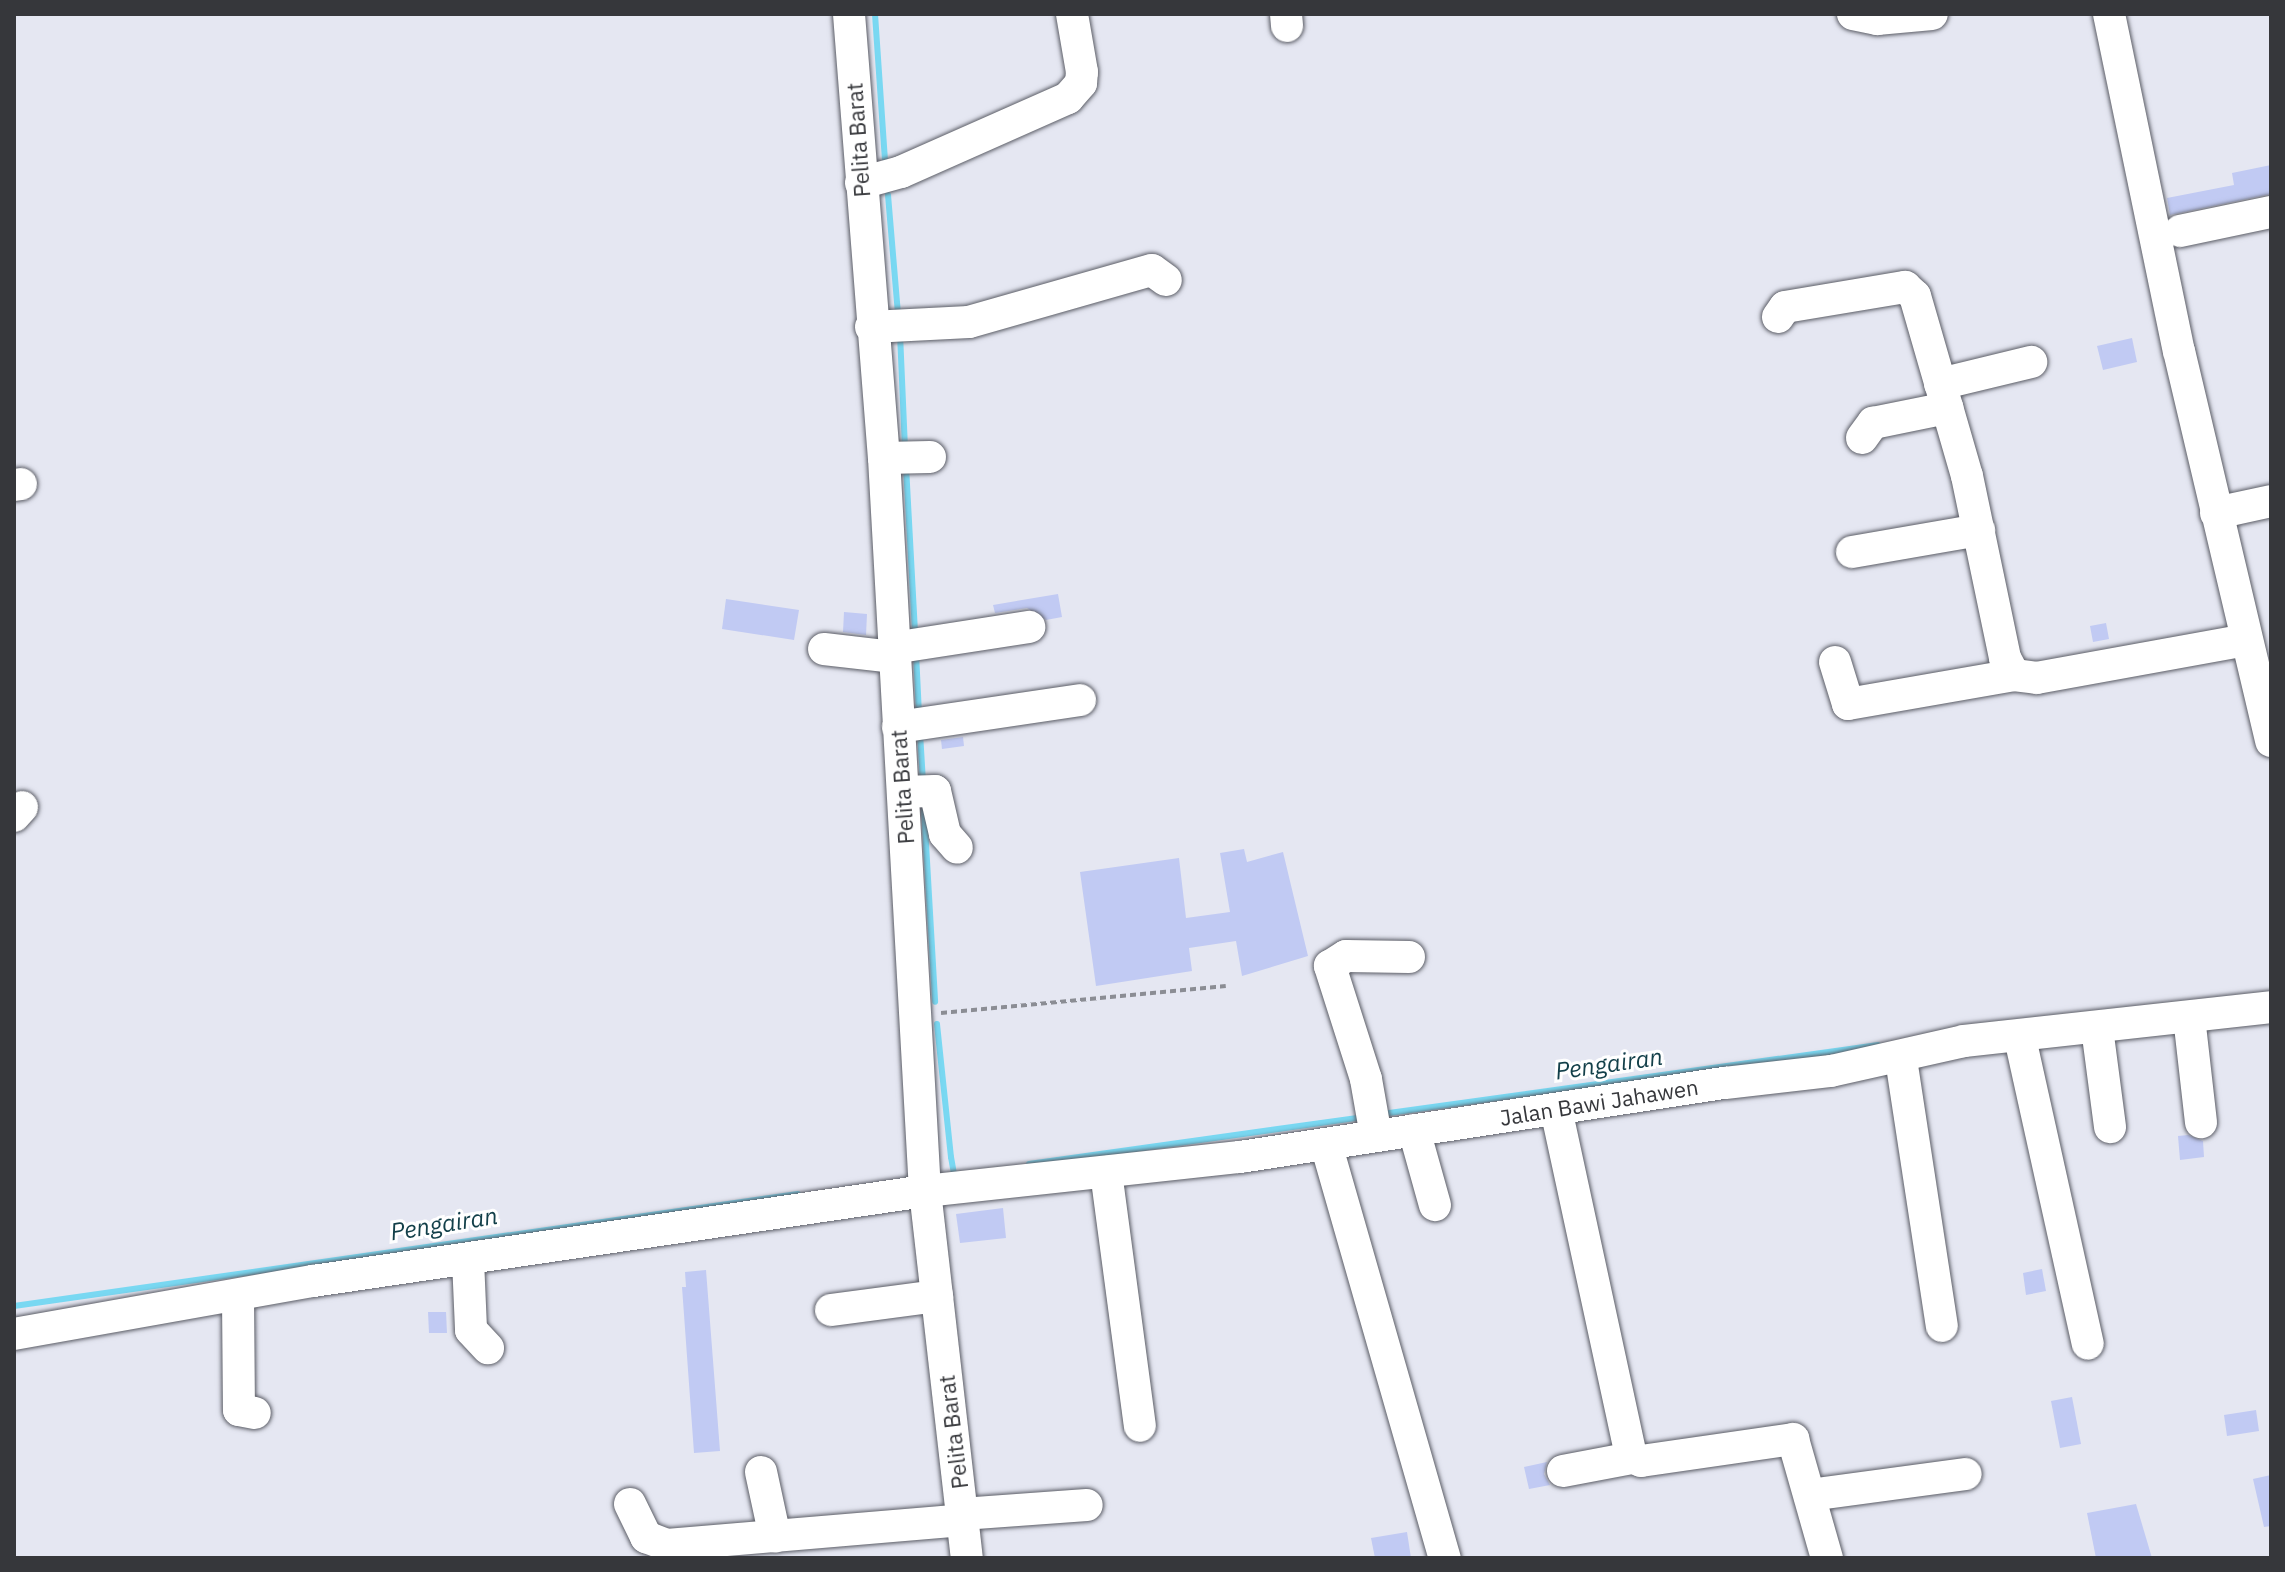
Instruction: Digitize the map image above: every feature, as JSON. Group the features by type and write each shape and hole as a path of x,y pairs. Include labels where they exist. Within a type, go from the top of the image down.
{"street":[{"name":"Pelita Barat","path":"849,14 871,327 884,458 925,1191 967,1558"},
{"path":"861,183 901,172 1068,98 1081,83 1082,72 1072,14"},
{"path":"1853,14 1877,19 1932,14"},
{"path":"2109,14 2216,513 2271,741"},
{"path":"2180,231 2271,212"},
{"path":"871,327 969,322 1152,270 1166,280"},
{"path":"1778,317 1785,307 1905,287 1915,296 1979,530 2005,658 2014,675"},
{"path":"1862,438 1873,423 2031,362"},
{"path":"884,458 930,457"},
{"path":"2216,513 2271,501"},
{"path":"1852,552 1979,530"},
{"path":"824,649 893,653 1029,627"},
{"path":"1835,662 1848,704 2014,675 2037,678 2246,640"},
{"path":"898,727 1080,700"},
{"path":"903,792 935,791 945,834 957,848"},
{"path":"1376,1136 1366,1079 1330,966 1346,956 1409,957"},
{"name":"Jalan Bawi Jahawen","path":"14,1334 468,1260 925,1191 1326,1144 1901,1059 1964,1041 2020,1038 2271,1007"},
{"path":"2189,1017 2201,1122"},
{"path":"2097,1028 2110,1127"},
{"path":"2020,1038 2088,1344"},
{"path":"1901,1059 1942,1326"},
{"path":"1556,1109 1632,1458"},
{"path":"1414,1130 1435,1205"},
{"path":"1326,1144 1445,1558"},
{"path":"1106,1172 1140,1426"},
{"path":"468,1260 471,1330 488,1348"},
{"path":"831,1310 937,1296"},
{"path":"238,1298 239,1410 255,1413"},
{"path":"1563,1471 1632,1458 1641,1461 1790,1438 1797,1443 1827,1558"},
{"path":"761,1472 775,1537"},
{"path":"1810,1495 1966,1474"},
{"path":"630,1504 646,1537 667,1545 1087,1505"}],"path":[{"path":"914,1016 1226,986"}],"building":[{"path":"2271,165 2271,194 2170,215 2167,198 2234,185 2232,173"},
{"path":"2132,338 2137,362 2103,370 2097,346"},
{"path":"1058,594 1062,617 1046,620 1027,608 995,613 993,605"},
{"path":"726,599 799,610 794,640 722,629"},
{"path":"844,612 867,614 866,635 843,632"},
{"path":"2106,623 2109,639 2093,642 2090,626"},
{"path":"963,737 964,746 942,749 941,740"},
{"path":"1244,849 1247,862 1283,852 1308,956 1242,976 1236,941 1189,948 1192,971 1096,986 1080,872 1179,858 1186,918 1230,912 1220,853"},
{"path":"2188,1135 2203,1141 2204,1157 2180,1160 2178,1136"},
{"path":"1003,1208 1006,1238 960,1243 956,1214"},
{"path":"2042,1269 2046,1291 2026,1295 2023,1273"},
{"path":"706,1270 720,1451 694,1453 682,1287 686,1287 685,1272"},
{"path":"428,1312 446,1312 447,1333 429,1333"},
{"path":"2072,1397 2081,1444 2060,1448 2051,1401"},
{"path":"2256,1410 2259,1431 2227,1436 2224,1415"},
{"path":"1547,1462 1544,1474 1550,1485 1529,1489 1524,1467"},
{"path":"2271,1475 2271,1526 2264,1527 2253,1479"},
{"path":"2136,1504 2152,1558 2096,1558 2087,1513"},
{"path":"1407,1532 1411,1558 1375,1558 1371,1538"}],"waterway":[{"path":"875,14 885,159"},
{"path":"888,195 898,315"},
{"path":"900,334 905,447"},
{"path":"906,466 915,634"},
{"path":"916,653 919,714"},
{"path":"920,733 923,782"},
{"path":"924,809 935,1002"},
{"path":"937,1024 951,1157 954,1174 959,1174"},
{"name":"Pengairan","path":"1382,1114 1878,1045"},
{"name":"Pengairan","path":"1029,1164 1363,1117"},
{"name":"Pengairan","path":"14,1306 798,1194"}]}
